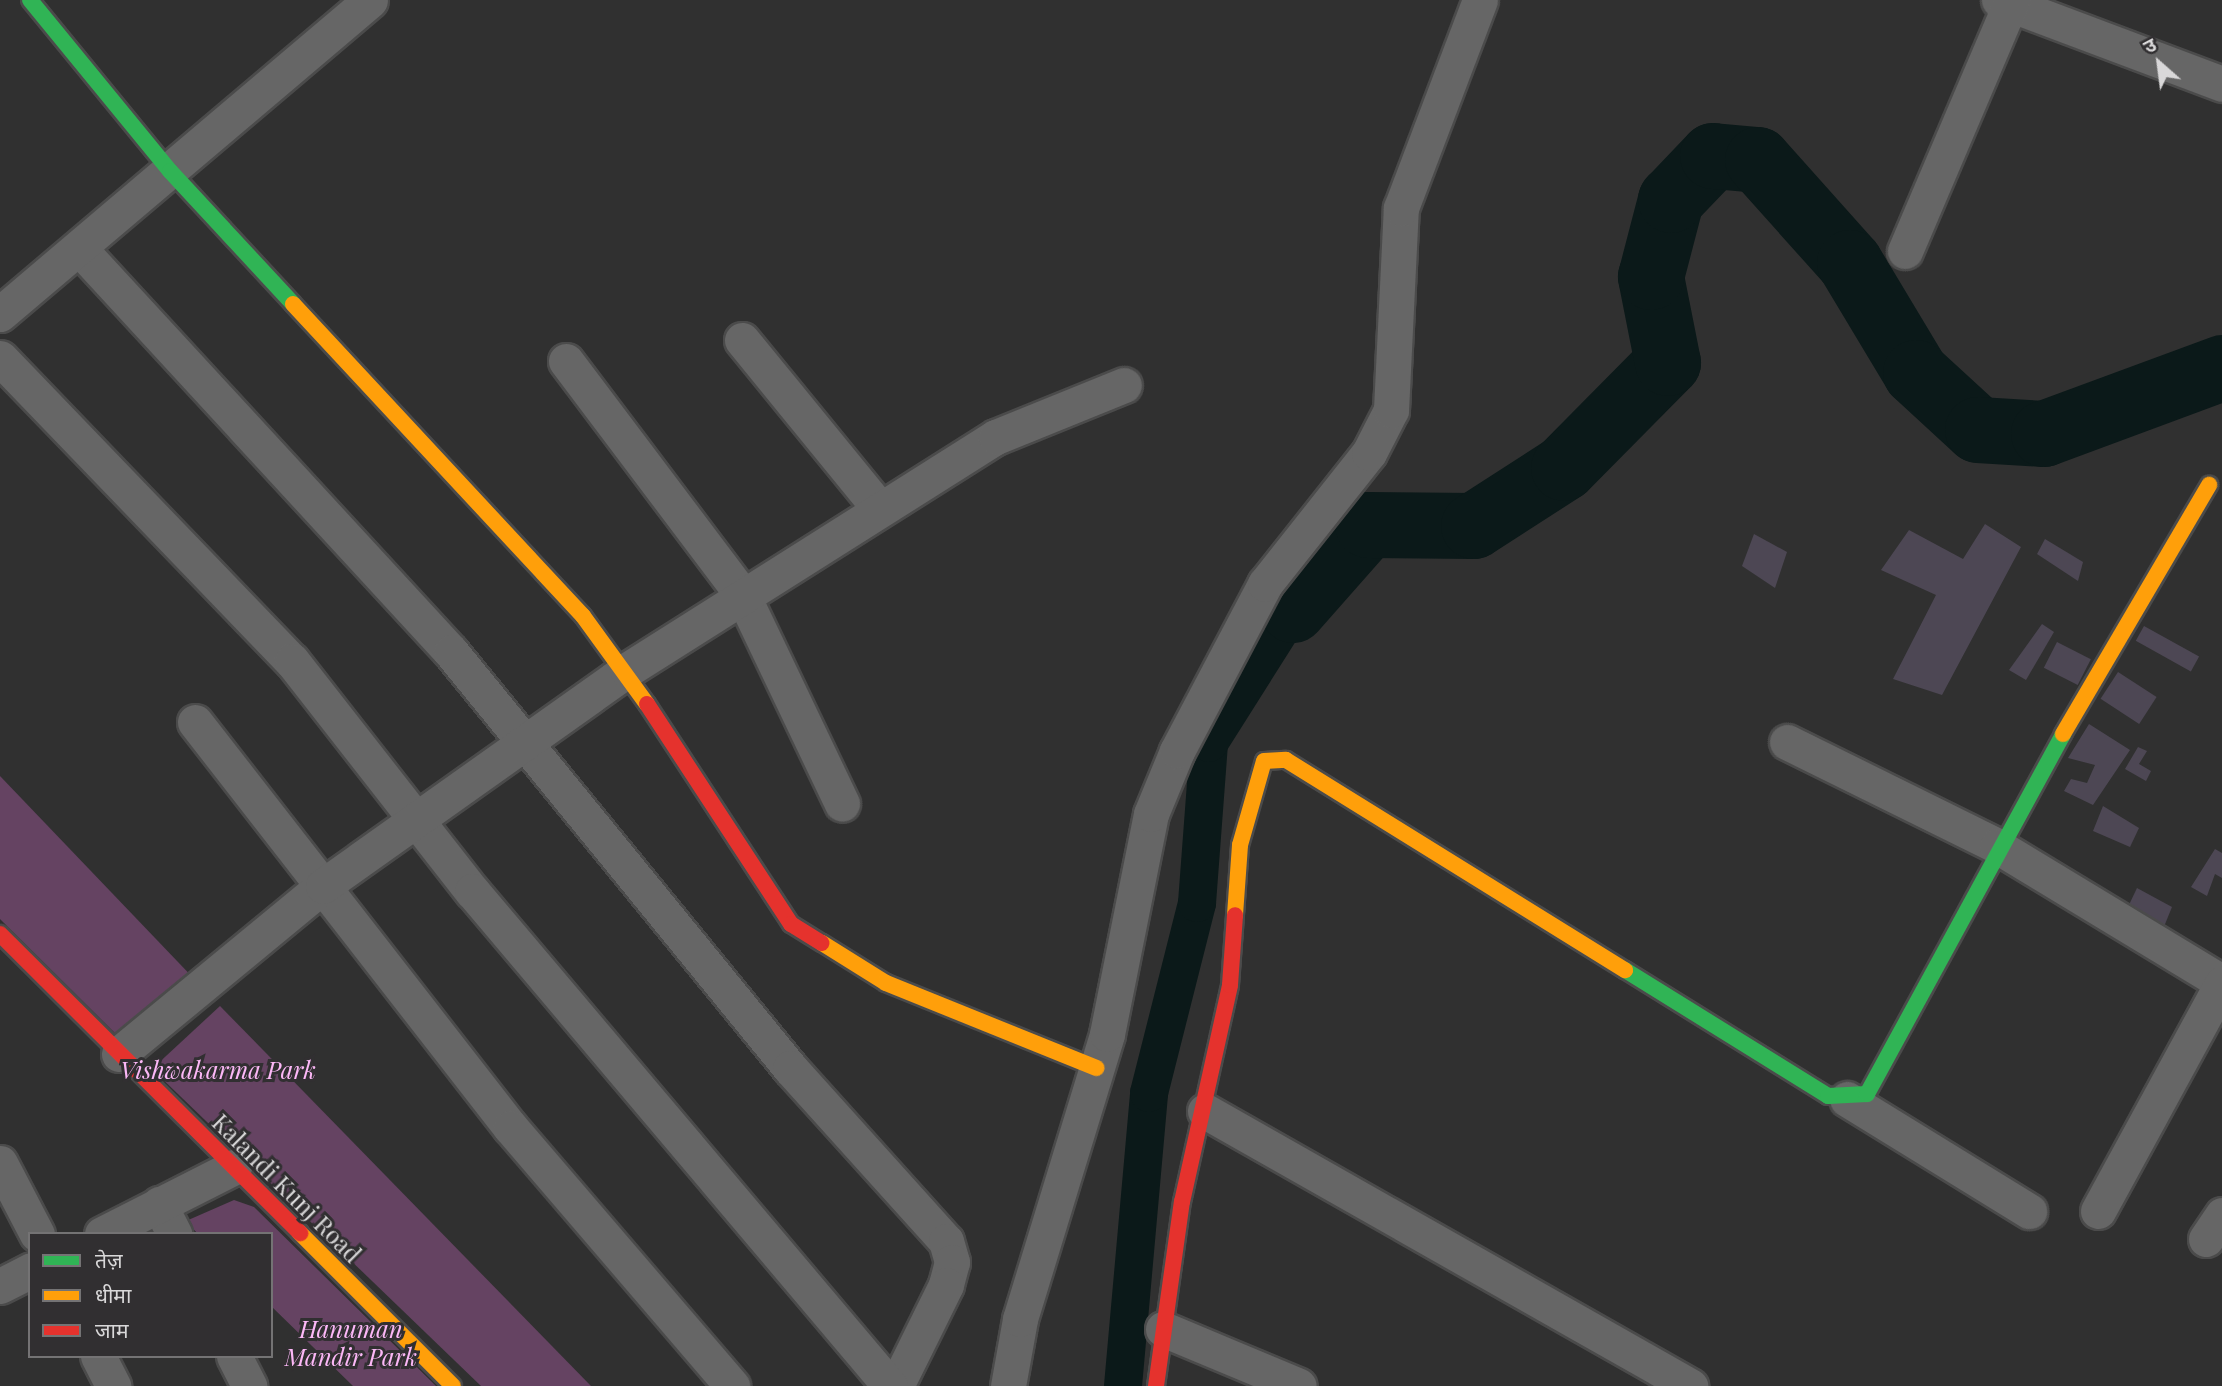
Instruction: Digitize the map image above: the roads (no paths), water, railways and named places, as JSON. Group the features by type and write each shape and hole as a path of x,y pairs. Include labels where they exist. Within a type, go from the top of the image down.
{"street":[{"path":"30,0 170,171 627,670 800,933 886,983 1096,1068"},
{"path":"0,314 370,0"},
{"path":"1008,1386 1020,1319 1096,1068 1151,814 1177,751 1265,584 1369,453 1391,410 1401,208 1480,0"},
{"path":"1905,251 2007,2 2222,84"},
{"path":"79,248 451,652 790,1068 946,1241 952,1262 946,1284 897,1386"},
{"path":"742,340 879,508"},
{"path":"0,358 292,661 417,819 890,1386"},
{"path":"566,361 743,596 842,804"},
{"path":"119,1054 323,886 627,670 879,508 996,437 1124,385"},
{"path":"1847,1099 1867,1094 1879,1082 1997,846 2209,485"},
{"path":"195,722 510,1128 733,1386"},
{"path":"1787,742 1997,846 2222,983 2098,1211"},
{"path":"1156,1386 1163,1329 1230,985 1240,845 1256,775 1275,757 1817,1089 1847,1099 2029,1211"},
{"name":"Kalandi Kunj Road","path":"0,934 453,1386"},
{"path":"1205,1111 1690,1386"},
{"path":"0,1163 36,1232"},
{"path":"111,1232 166,1219 234,1167"},
{"path":"0,1286 28,1271"},
{"path":"1163,1329 1299,1386"},
{"path":"99,1358 113,1386"},
{"path":"235,1358 249,1386"}],"waterway":[{"path":"1293,610 1368,525 1474,526 1564,468 1668,363 1651,277 1671,200 1713,156 1758,160 1850,263 1916,373 1978,430 2044,434 2222,368"},
{"path":"1123,1386 1149,1093 1197,903 1209,743 1293,610"}],"park label":[{"name":"Vishwakarma Park","path":"218,1070"},
{"name":"Hanuman Mandir Park","path":"351,1343"}]}
